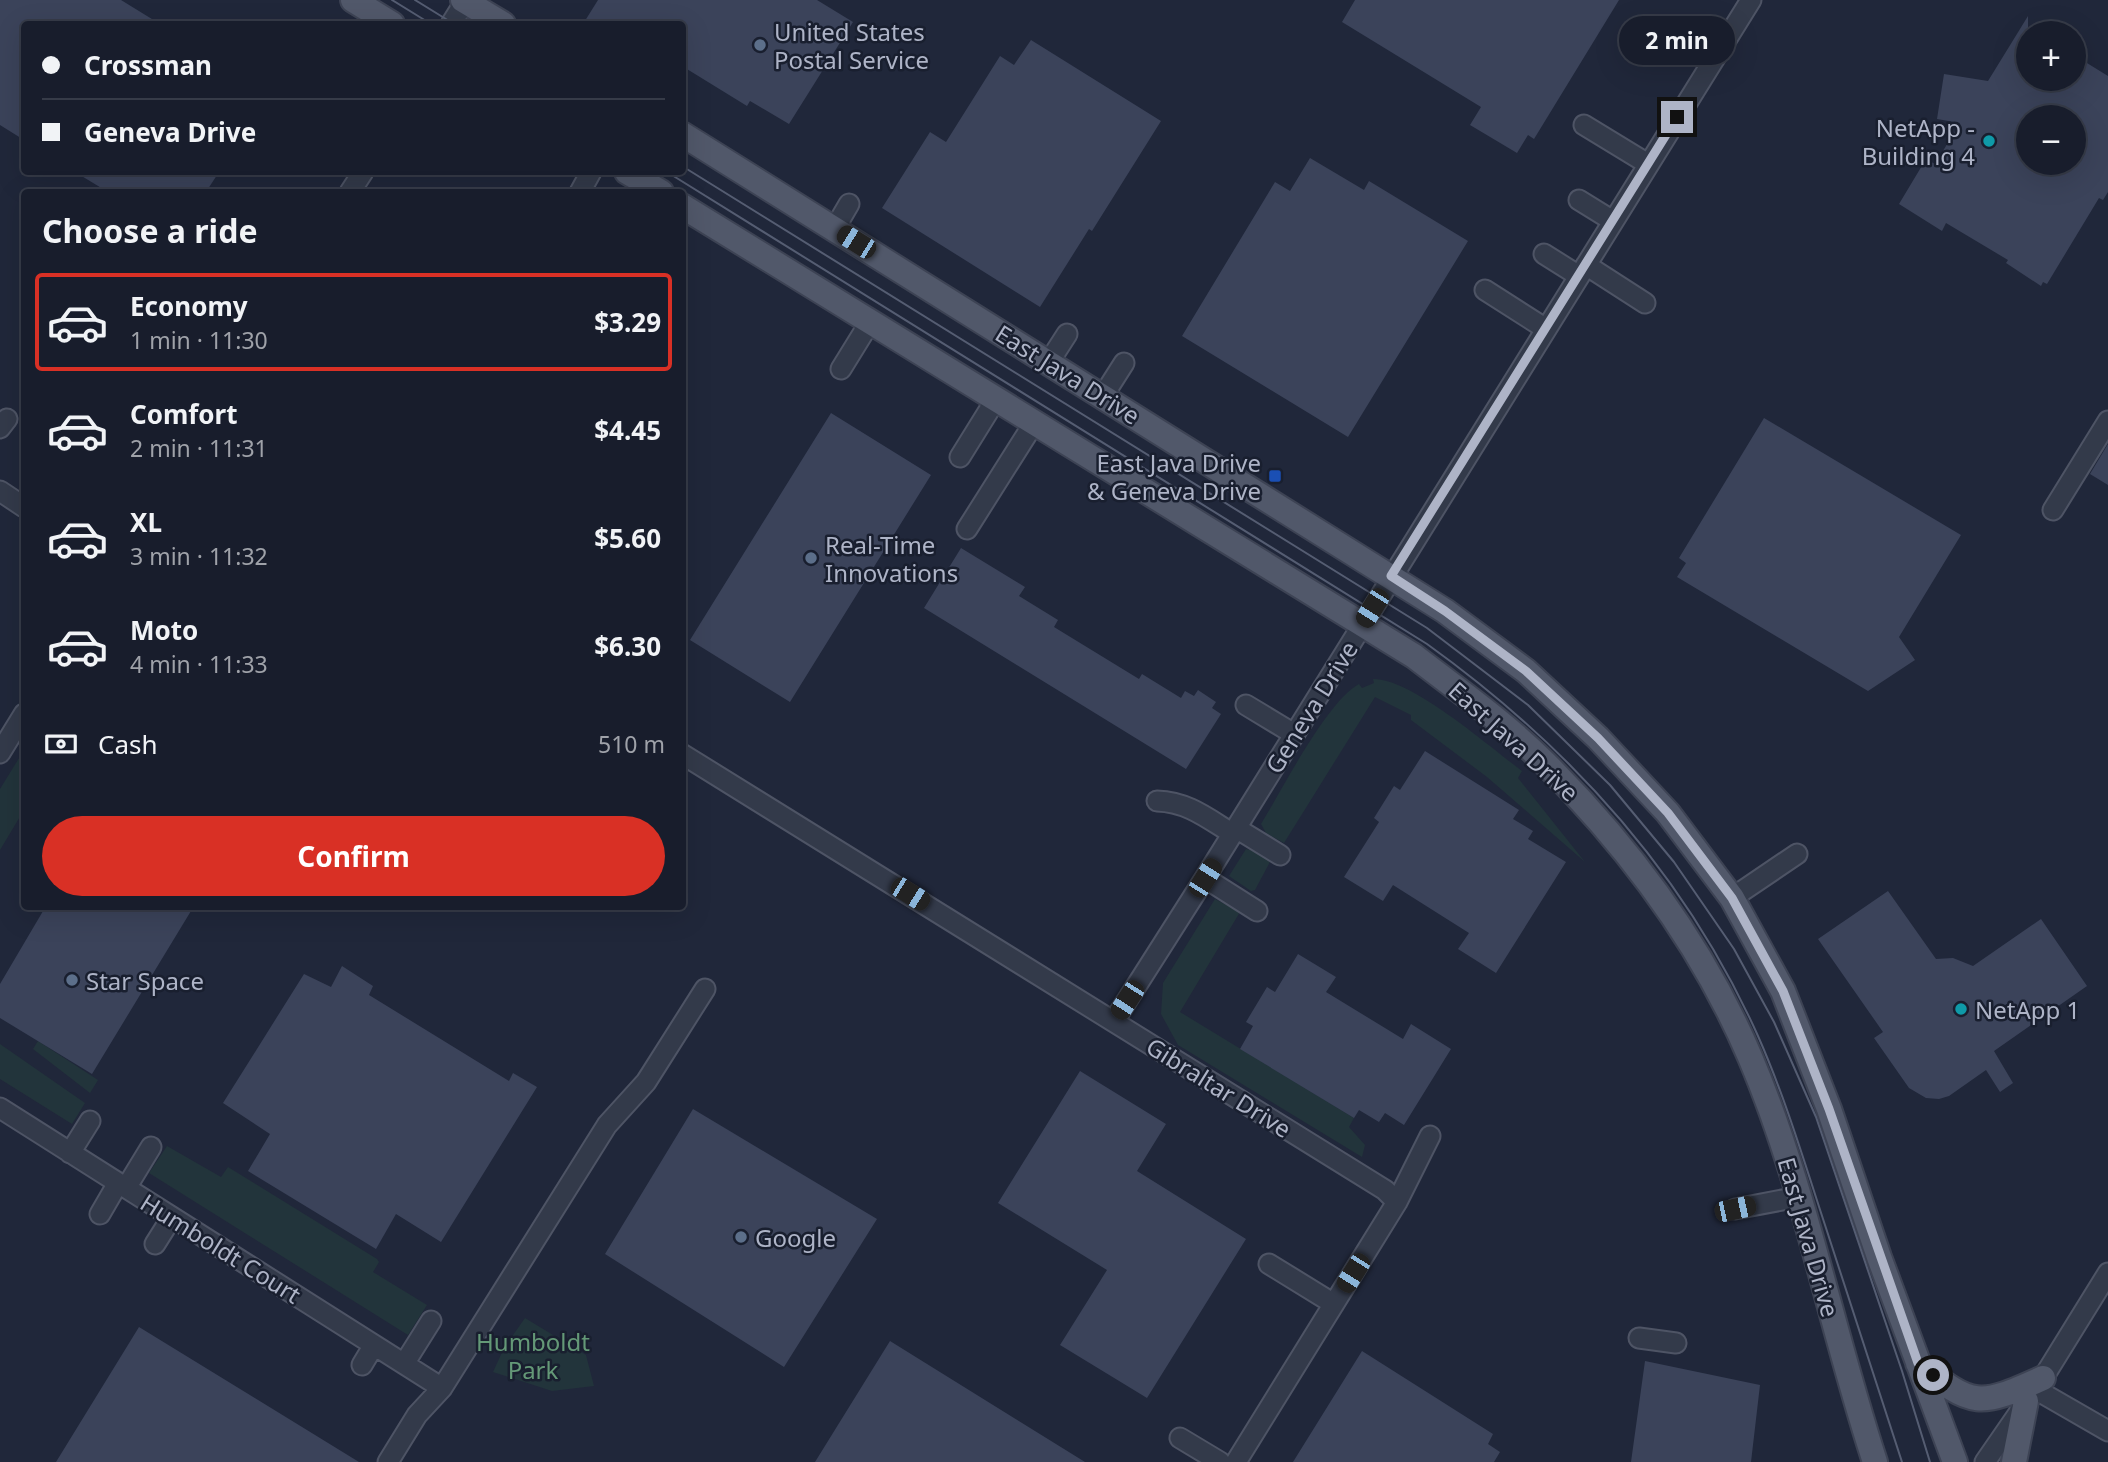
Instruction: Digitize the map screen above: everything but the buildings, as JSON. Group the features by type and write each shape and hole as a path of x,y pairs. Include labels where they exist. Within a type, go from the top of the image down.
{"main road":[{"path":"354,0 387,21"},
{"path":"465,0 498,21"},
{"name":"East Java Drive","path":"686,137 1445,611 1526,671 1598,738 1668,813 1732,898 1783,991 1829,1109 1955,1462"},
{"path":"631,175 655,189"},
{"name":"East Java Drive","path":"686,208 1414,656 1495,719 1544,762 1605,827 1661,899 1709,975 1750,1056 1782,1142 1875,1462"},
{"path":"1918,1363 1948,1388 1971,1398 1989,1399 2035,1389 2014,1462"}],"street":[{"path":"454,21 465,0"},
{"name":"Geneva Drive","path":"1114,1021 1751,0"},
{"path":"1584,125 1648,164"},
{"path":"1579,200 1613,221"},
{"path":"835,229 849,204"},
{"path":"1544,254 1582,270 1645,303"},
{"path":"1485,290 1546,329"},
{"path":"841,369 870,322"},
{"path":"1049,362 1067,334"},
{"path":"1104,396 1124,362"},
{"path":"960,457 996,399"},
{"path":"2053,510 2108,422"},
{"path":"967,529 1034,423"},
{"path":"0,491 21,504"},
{"path":"1247,705 1294,734"},
{"path":"0,753 21,719"},
{"name":"Gibraltar Drive","path":"686,756 1385,1190 1397,1202"},
{"path":"1157,801 1186,806 1280,855"},
{"path":"1732,898 1797,854"},
{"path":"1205,878 1257,911"},
{"path":"388,1462 417,1415 442,1388 607,1125 646,1082 705,989"},
{"name":"Humboldt Court","path":"0,1108 442,1388"},
{"path":"70,1153 90,1121"},
{"path":"1236,1462 1397,1202 1430,1136"},
{"path":"100,1214 151,1147"},
{"path":"1735,1209 1798,1197"},
{"path":"155,1244 172,1217"},
{"path":"1269,1264 1334,1304"},
{"path":"1985,1462 2108,1273"},
{"path":"404,1364 431,1321"},
{"path":"1639,1338 1676,1343"},
{"path":"362,1365 374,1345"},
{"path":"2035,1389 2108,1432"},
{"path":"1180,1438 1220,1462"}],"green space":[{"path":"1373,679 1389,682 1428,701 1522,771 1518,778 1585,862 1487,777 1411,720 1411,715 1375,697 1284,843 1266,833 1261,824 1319,727 1346,694 1359,684 1362,688 1374,683"},
{"path":"21,755 21,815 0,850 0,789"},
{"path":"1246,849 1271,860 1255,890 1251,891 1229,876"},
{"path":"1215,899 1240,912 1180,1012 1354,1118 1349,1127 1365,1145 1362,1157 1178,1045 1161,1014 1163,983"},
{"path":"38,1041 98,1080 90,1093 33,1049"},
{"path":"0,1044 85,1103 72,1124 0,1079"},
{"path":"167,1146 221,1177 228,1167 377,1259 379,1262 373,1272 427,1305 408,1335 149,1173"},
{"name":"Humboldt Park","path":"525,1318 586,1355 594,1386 552,1391 493,1372 504,1348"}],"tram line":[{"path":"392,0 426,21"},
{"path":"415,0 449,21"},
{"path":"686,168 1427,628 1528,705 1610,785 1674,862 1734,949 1774,1022 1816,1117 1930,1462"},
{"path":"672,175 1427,644 1479,684 1575,770 1619,818 1696,921 1729,977 1758,1036 1794,1129 1902,1462"}],"place":[{"name":"United States Postal Service","path":"760,45"},
{"name":"NetApp - Building 4","path":"1989,141"},
{"name":"East Java Drive & Geneva Drive","path":"1275,476"},
{"name":"Real-Time Innovations","path":"811,558"},
{"name":"Star Space","path":"72,980"},
{"name":"NetApp 1","path":"1961,1009"},
{"name":"Google","path":"741,1237"}],"route":[{"path":"1677,117 1391,576 1445,611 1526,671 1598,738 1668,813 1732,898 1783,991 1829,1109 1918,1363 1933,1375"}]}
